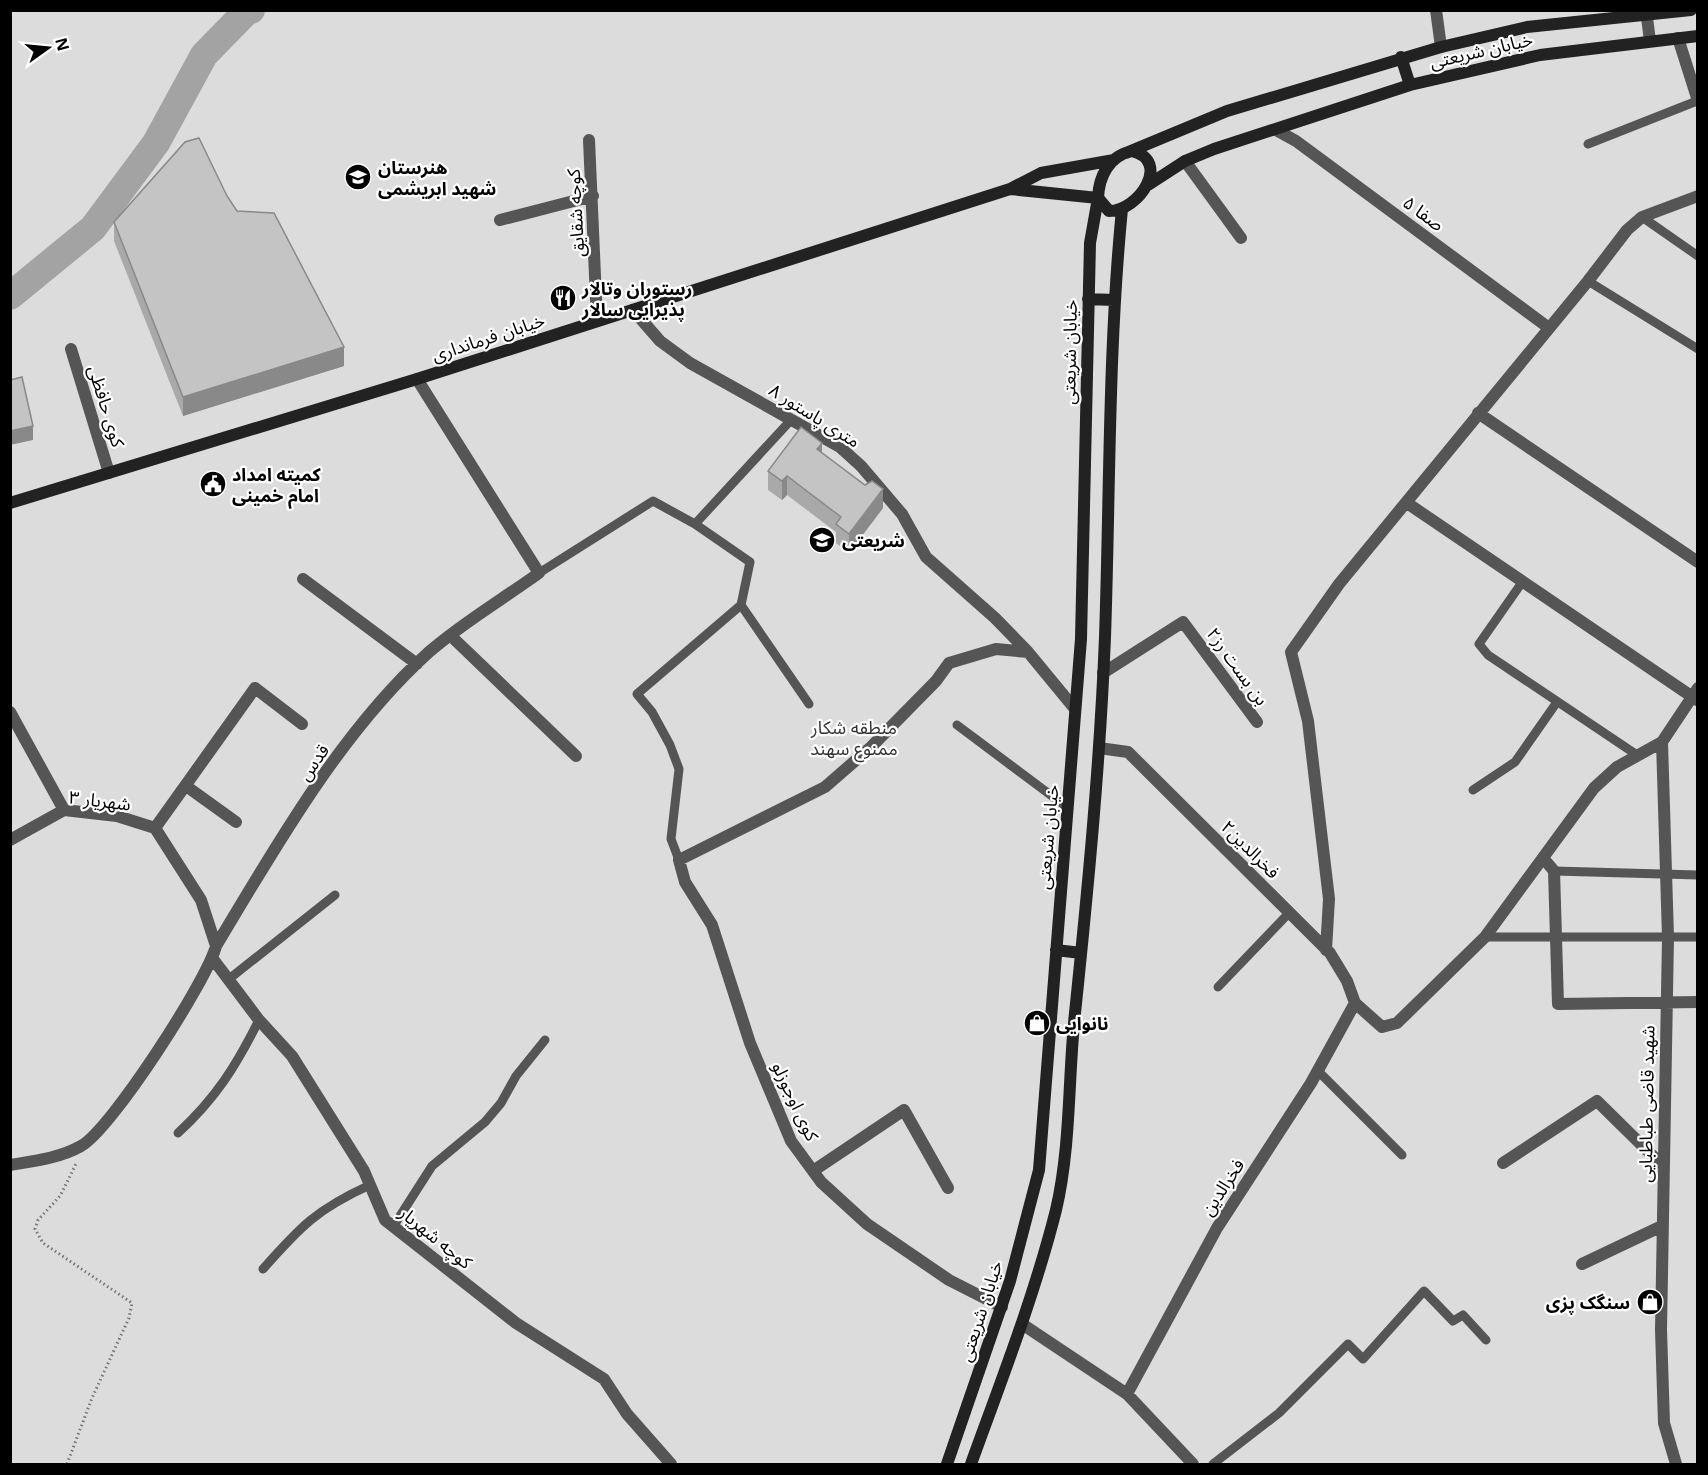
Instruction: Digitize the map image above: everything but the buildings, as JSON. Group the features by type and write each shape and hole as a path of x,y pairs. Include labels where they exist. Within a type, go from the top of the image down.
{"main road":[{"name":"خیابان شریعتی","path":"1126,153 1227,111 1401,57 1527,27 1691,10"},
{"name":"خیابان شریعتی","path":"1148,185 1185,161 1410,85 1540,54 1698,36"},
{"path":"1401,57 1410,85"},
{"path":"1137,152 1148,162 1150,177 1148,185 1136,200 1122,209 1109,211 1098,198 1100,180 1114,160 1126,153 1137,152"},
{"name":"خیابان فرمانداری","path":"10,503 417,379 633,310 1010,189 1041,173 1114,160"},
{"name":"خیابان فرمانداری","path":"1010,189 1098,198"},
{"name":"خیابان شریعتی","path":"947,1464 1002,1307 1039,1170 1081,639 1090,243 1098,198"},
{"path":"971,1464 1022,1324 1056,1209 1064,1160 1070,1060 1099,748 1114,300 1122,209"},
{"path":"1088,299 1114,300"},
{"path":"1056,950 1081,953"}],"street":[{"path":"1436,10 1441,47"},
{"path":"1646,13 1650,41"},
{"path":"1678,38 1698,101"},
{"name":"صفا ۵","path":"1276,130 1296,141 1549,328"},
{"name":"کوچه شقایق","path":"589,140 597,321"},
{"path":"1185,161 1240,238"},
{"path":"500,220 593,196"},
{"path":"1326,950 1329,899 1308,721 1291,652 1339,584 1588,281 1627,230 1642,217 1698,196"},
{"name":"۸ متری پاستور","path":"633,310 660,341 690,363 840,447 861,466 902,514 926,557 995,618 1029,652 1075,709"},
{"name":"کوی حافظی","path":"71,349 109,473"},
{"path":"417,379 539,573"},
{"path":"1478,413 1698,562"},
{"path":"1355,1003 1382,1027 1397,1023 1485,937 1544,860 1594,788 1617,767 1662,742 1696,695 1407,503"},
{"name":"قدس","path":"10,1165 40,1161 82,1146 119,1108 213,959 216,946 278,844 374,708 417,664 539,573"},
{"path":"303,579 417,664"},
{"name":"بن بست رز۲","path":"1103,673 1183,622 1257,722"},
{"path":"452,636 576,756"},
{"path":"679,860 825,787 871,747 936,681 949,663 996,649 1029,652"},
{"path":"216,946 201,900 155,828 255,688 302,724"},
{"path":"10,712 64,810"},
{"name":"شهید قاضی طباطبایی","path":"1662,742 1668,937 1662,1226 1664,1424 1672,1464"},
{"name":"فخرالدین۲","path":"1099,748 1128,752 1289,912 1326,950 1347,981 1355,1003"},
{"path":"186,786 236,822"},
{"name":"شهریار ۳","path":"10,840 64,810 117,816 155,828"},
{"name":"کوی اوجوزلو","path":"679,860 685,882 712,925 750,1044 791,1141 821,1182 867,1224 949,1280 1002,1307"},
{"path":"1544,860 1554,871 1557,1004 1698,1002"},
{"name":"کوچه شهریار","path":"213,959 259,1020 292,1056 343,1136 370,1185 385,1220 516,1323 604,1380 627,1414 671,1464"},
{"name":"فخرالدین","path":"1127,1394 1216,1228 1318,1071 1355,1003"},
{"path":"1503,1163 1597,1101 1663,1166"},
{"path":"813,1171 904,1110 948,1188"},
{"path":"1582,1264 1662,1226"},
{"path":"1022,1324 1127,1394 1193,1464"}],"lane":[{"path":"1588,144 1698,101"},
{"path":"1642,217 1698,256"},
{"path":"1588,281 1698,349"},
{"path":"695,524 791,420"},
{"path":"539,573 654,501 695,524 750,562 741,605 637,694 652,712 666,737 679,769 671,839 679,860"},
{"path":"1523,581 1479,644 1488,655 1637,755"},
{"path":"741,605 809,704"},
{"path":"1473,790 1515,762 1557,702"},
{"path":"957,725 1068,808"},
{"path":"1554,871 1698,875"},
{"path":"229,979 335,895"},
{"path":"1218,987 1289,912"},
{"path":"1485,937 1698,937"},
{"path":"178,1132 210,1102 243,1051 259,1020"},
{"path":"393,1227 432,1166 485,1122 501,1102 516,1076 545,1040"},
{"path":"1318,1071 1401,1155"},
{"path":"263,1269 315,1214 336,1200 370,1185"},
{"path":"1213,1464 1279,1413 1348,1344 1363,1359 1424,1291 1453,1322 1463,1315 1486,1340"}],"path":[{"path":"67,1464 92,1398 129,1318 132,1303 42,1243 35,1229 38,1220 60,1196 71,1177 82,1146"}],"green space":[{"name":"منطقه شکار ممنوع سهند","path":"10,11 1697,11 1697,1464 11,1464"}],"waterway":[{"path":"10,296 93,228 156,143 204,55 246,12 251,10"}],"place":[{"name":"هنرستان شهید ابریشمی","path":"358,177"},
{"name":"رستوران وتالار پذیرایی سالار","path":"563,298"},
{"name":"کمیته امداد امام خمینی","path":"213,484"},
{"name":"شریعتی","path":"822,540"},
{"name":"نانوایی","path":"1037,1023"},
{"name":"سنگک پزی","path":"1650,1302"}]}
